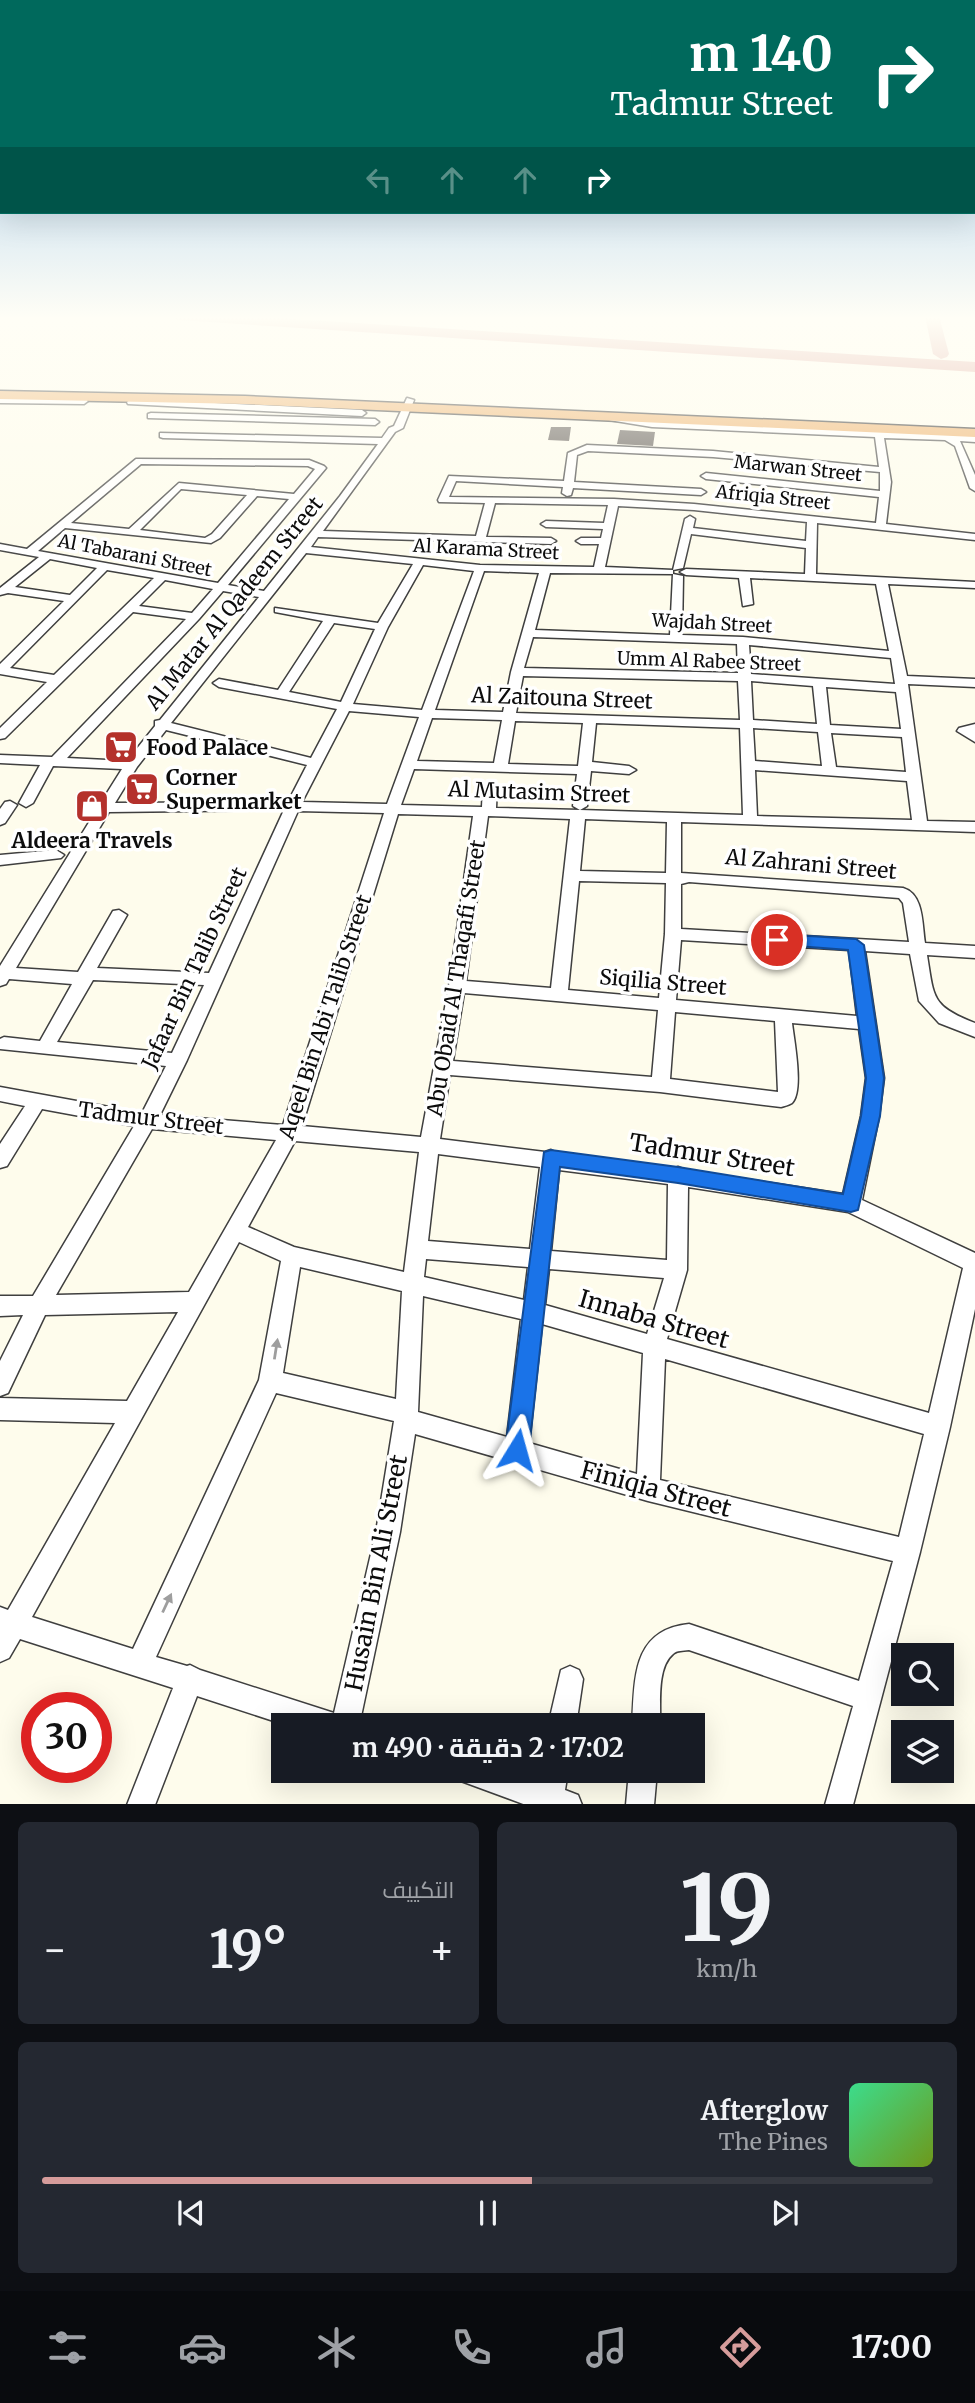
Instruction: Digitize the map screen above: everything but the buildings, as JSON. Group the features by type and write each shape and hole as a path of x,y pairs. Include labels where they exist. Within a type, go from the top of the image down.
{"highway":[{"path":"117,401 124,400"},
{"path":"247,400 386,412 392,429 418,412 454,409"},
{"path":"273,400 403,403"},
{"path":"366,400 454,409 975,434"},
{"path":"357,409 403,403 578,407 975,434"},
{"path":"796,425 873,435"}],"street":[{"path":"93,400 306,408 312,411 357,409"},
{"name":"Al Matar Al Qadeem Street","path":"2,976 101,808 131,765 160,724 315,534 392,429 403,403"},
{"path":"589,415 652,424 873,435 947,438 975,434"},
{"path":"151,416 375,422"},
{"path":"179,416 159,439 243,437 321,440 392,429"},
{"path":"243,437 254,419"},
{"path":"321,440 331,421"},
{"path":"975,434 967,444 975,465"},
{"path":"873,435 885,470 881,526"},
{"path":"947,438 958,442 974,483"},
{"path":"566,500 573,453 582,449 713,454 885,470"},
{"path":"676,638 677,572 694,507 713,454"},
{"path":"26,803 52,762 195,617 217,588 298,497 320,470 319,466 146,459 134,463 30,552"},
{"path":"818,488 821,464"},
{"name":"Marwan Street","path":"706,476 885,495"},
{"name":"Afriqia Street","path":"509,481 452,478 443,500 566,500 694,507 975,537"},
{"path":"480,540 497,500 509,481 701,492"},
{"path":"131,533 179,486 298,497"},
{"path":"63,525 211,540 254,493"},
{"path":"315,534 547,540 546,524 550,500"},
{"path":"599,571 614,502"},
{"path":"810,576 812,519"},
{"path":"546,524 610,526"},
{"path":"687,530 809,545"},
{"path":"581,541 607,541"},
{"name":"Al Tabarani Street","path":"0,547 265,595"},
{"name":"Al Karama Street","path":"303,549 418,564 480,568 810,576 975,585"},
{"path":"3,591 47,556"},
{"name":"Jafaar Bin Talib Street","path":"0,1385 39,1305 147,1121 178,1060 293,806 345,707 382,627 418,564"},
{"path":"0,670 104,567"},
{"name":"Aqeel Bin Abi Talib Street","path":"0,1649 6,1622 132,1412 289,1133 393,808 480,568"},
{"path":"500,768 517,672 545,571"},
{"path":"744,574 747,604"},
{"path":"0,735 7,721 59,680 160,578"},
{"path":"881,579 900,684 920,825"},
{"path":"3,591 70,598"},
{"path":"131,608 195,617"},
{"path":"279,610 382,627"},
{"path":"281,695 330,619"},
{"name":"Wajdah Street","path":"527,634 743,641 895,655"},
{"path":"743,641 750,818"},
{"path":"0,670 59,680"},
{"name":"Umm Al Rabee Street","path":"517,672 744,677 819,683 975,683"},
{"name":"Al Zaitouna Street","path":"219,683 345,707 428,714 746,724 906,733"},
{"path":"819,683 829,771"},
{"path":"559,996 590,720"},
{"path":"160,724 314,763"},
{"path":"975,728 964,731 975,738"},
{"path":"0,759 131,765"},
{"path":"410,765 629,770"},
{"path":"746,765 912,777"},
{"name":"Abu Obaid Al Thaqafi Street","path":"429,1144 457,986 478,840 490,785"},
{"path":"0,820 5,805"},
{"name":"Al Mutasim Street","path":"101,808 293,806 485,812 579,811 975,827"},
{"path":"660,1085 673,934 674,816"},
{"path":"0,860 56,855"},
{"name":"Al Zahrani Street","path":"572,876 673,879 689,877 896,890 911,902 920,949 922,986 932,1008 945,1018 975,1030"},
{"path":"44,1047 87,976 119,915"},
{"path":"673,934 975,952"},
{"path":"851,1204 870,1116 875,1078 856,945"},
{"path":"2,976 215,979"},
{"name":"Siqilia Street","path":"457,986 866,1023"},
{"path":"443,1067 660,1085 775,1100 786,1097 789,1087 783,1016"},
{"path":"4,1044 178,1060"},
{"name":"Tadmur Street","path":"0,1094 147,1121 429,1144 551,1158 678,1175 851,1204 975,1263"},
{"path":"0,1160 37,1102"},
{"path":"413,1284 429,1144"},
{"path":"517,1450 551,1158"},
{"path":"648,1489 654,1347 677,1270 678,1175"},
{"name":"Innaba Street","path":"235,1231 292,1256 535,1312 938,1427"},
{"path":"416,1249 677,1270"},
{"path":"139,1665 270,1381 292,1256"},
{"path":"839,1804 908,1552 975,1263"},
{"name":"Husain Bin Ali Street","path":"348,1713 388,1532 406,1417 413,1284"},
{"path":"0,1306 195,1302"},
{"name":"Finiqia Street","path":"270,1381 406,1417 648,1489 908,1552"},
{"path":"0,1409 132,1412"},
{"path":"6,1622 294,1713"},
{"path":"648,1713 655,1653 663,1642 676,1636 690,1637 867,1697"},
{"path":"141,1804 190,1678"},
{"path":"564,1713 570,1679"},
{"path":"523,1783 557,1791"},
{"path":"640,1804 642,1783"}],"place":[{"name":"Food Palace","path":"121,747"},
{"name":"Corner Supermarket","path":"142,789"},
{"name":"Aldeera Travels","path":"92,806"}],"route":[{"path":"517,1450 551,1158 678,1175 851,1204 870,1116 875,1078 856,945 777,940"}]}
